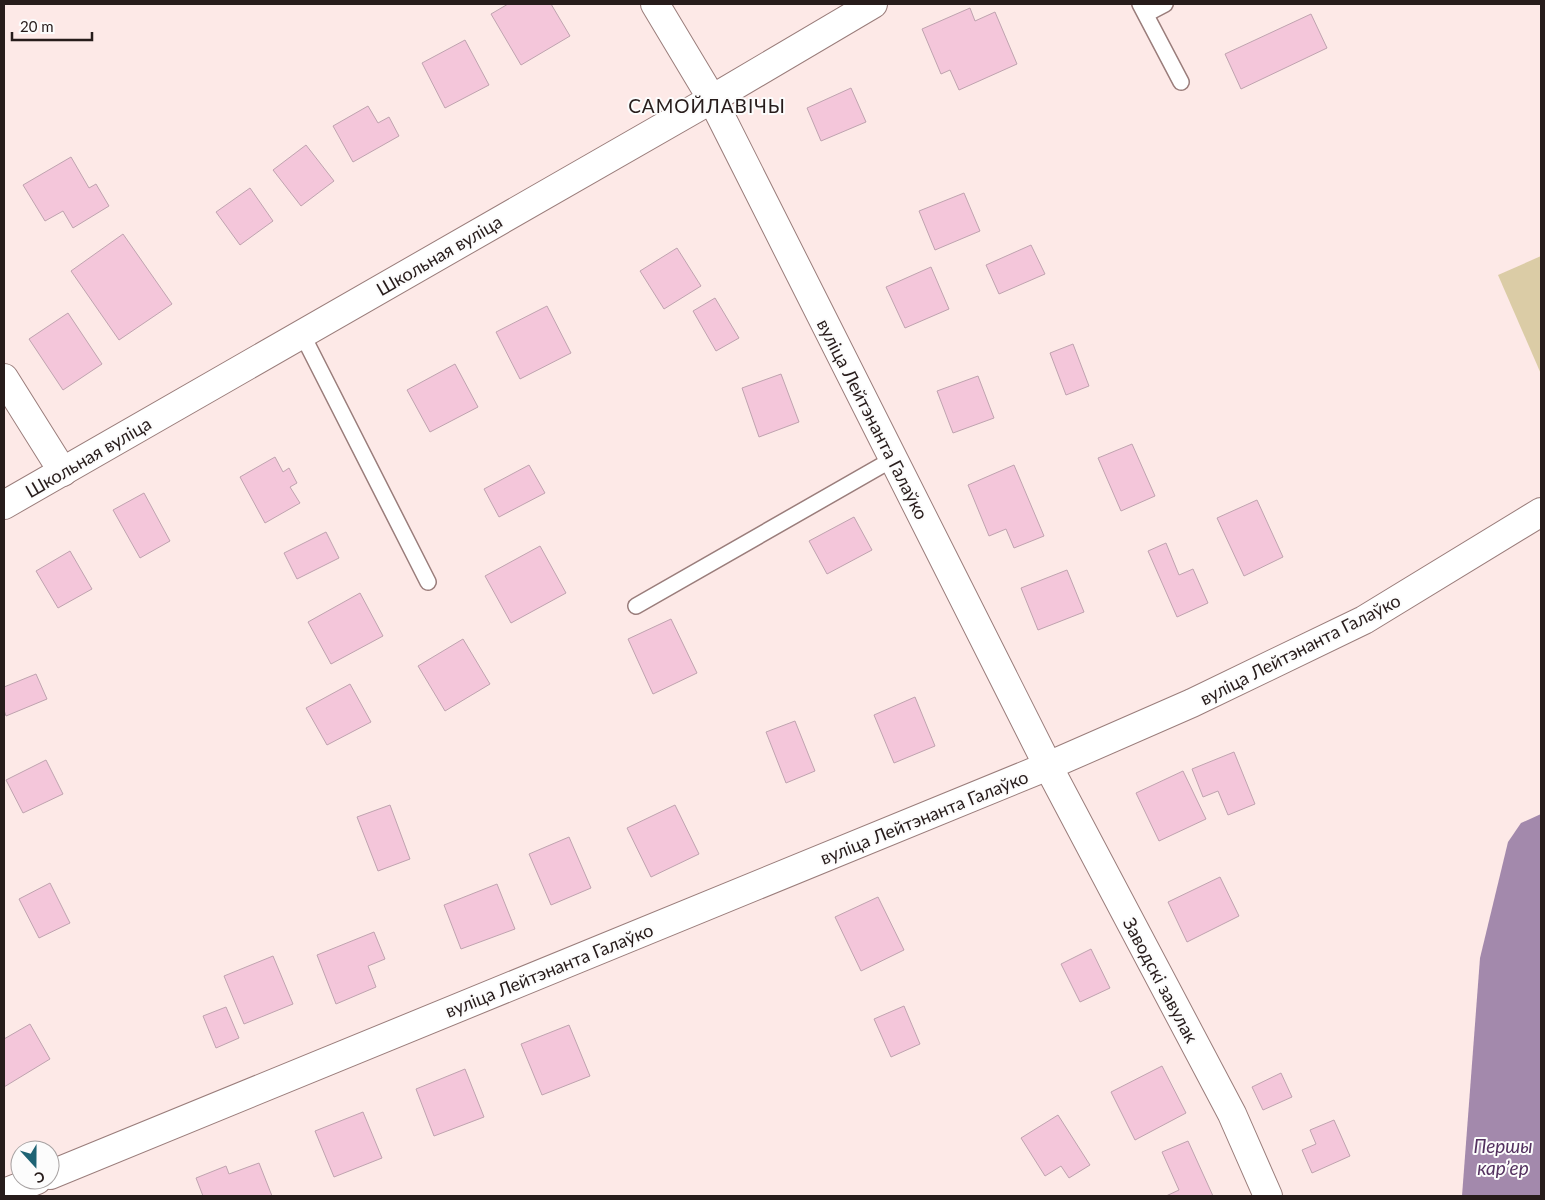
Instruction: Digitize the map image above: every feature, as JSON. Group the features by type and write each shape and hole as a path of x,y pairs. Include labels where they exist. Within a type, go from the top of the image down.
{"street":[{"name":"вуліца Лейтэнанта Галаўко","path":"655,4 712,99 1048,766"},
{"name":"Школьная вуліца","path":"4,505 712,99 873,4"},
{"path":"4,378 63,472"},
{"name":"вуліца Лейтэнанта Галаўко","path":"60,1170 1048,766 1192,703 1364,620 1541,512"},
{"name":"Заводскі завулак","path":"1048,766 1232,1114 1268,1196"}],"lane":[{"path":"1165,4 1143,9 1180,82"},
{"path":"302,334 428,582"},
{"path":"636,606 893,459"}],"shaded area":[{"path":"1541,256 1541,374 1498,275"}],"water":[{"name":"Першы карʼер","path":"1541,814 1541,1196 1462,1196 1480,958 1508,842 1521,823"}],"building":[{"path":"508,4 551,4 570,36 521,65 491,14"},
{"path":"970,8 975,21 995,12 1017,64 959,90 950,70 941,74 922,29"},
{"path":"1311,14 1327,48 1241,89 1225,54"},
{"path":"465,40 489,85 445,108 422,63"},
{"path":"851,88 866,122 821,141 807,108"},
{"path":"368,106 378,123 389,117 399,136 353,162 333,126"},
{"path":"306,145 334,181 301,206 273,170"},
{"path":"71,157 89,188 96,184 109,206 73,228 63,211 45,221 23,185"},
{"path":"250,188 273,221 240,245 216,212"},
{"path":"964,193 980,231 935,250 919,211"},
{"path":"123,234 172,304 119,340 71,271"},
{"path":"1031,245 1045,274 999,294 986,265"},
{"path":"677,248 701,286 664,309 640,271"},
{"path":"931,267 949,309 905,328 886,287"},
{"path":"715,298 739,338 716,351 693,311"},
{"path":"547,306 571,353 520,379 496,332"},
{"path":"68,313 102,364 63,390 29,339"},
{"path":"1073,344 1089,386 1066,395 1050,353"},
{"path":"455,364 478,407 430,432 407,390"},
{"path":"781,374 799,422 759,437 742,388"},
{"path":"978,376 994,418 953,433 937,391"},
{"path":"1132,444 1155,496 1121,511 1098,458"},
{"path":"275,457 283,472 289,468 297,483 290,487 300,503 265,523 240,477"},
{"path":"529,465 545,493 499,517 484,489"},
{"path":"1014,465 1044,536 1014,548 1006,529 989,536 968,485"},
{"path":"144,493 170,541 140,558 113,510"},
{"path":"1257,500 1283,557 1244,576 1217,518"},
{"path":"854,517 872,550 827,574 809,541"},
{"path":"326,532 339,558 297,579 284,553"},
{"path":"1166,543 1179,575 1193,569 1208,603 1177,617 1148,551"},
{"path":"540,546 566,593 511,623 485,576"},
{"path":"70,551 92,589 58,608 36,571"},
{"path":"1067,570 1084,612 1038,630 1021,588"},
{"path":"360,593 383,636 331,664 308,622"},
{"path":"671,619 697,673 653,694 628,639"},
{"path":"463,639 490,684 445,711 418,666"},
{"path":"36,674 47,699 6,716 4,710 4,687"},
{"path":"350,684 371,722 327,745 306,708"},
{"path":"915,697 935,746 894,763 874,715"},
{"path":"795,721 815,771 786,783 766,732"},
{"path":"1234,752 1255,804 1228,815 1218,791 1203,797 1192,769"},
{"path":"46,760 63,794 23,813 6,780"},
{"path":"1183,771 1206,819 1159,841 1136,793"},
{"path":"390,805 410,859 378,871 357,817"},
{"path":"675,805 699,854 651,877 627,828"},
{"path":"569,837 591,888 551,905 529,854"},
{"path":"1220,877 1239,916 1187,942 1168,902"},
{"path":"50,883 70,923 39,938 19,899"},
{"path":"497,884 515,929 461,949 444,905"},
{"path":"878,897 904,950 861,971 835,917"},
{"path":"374,932 385,959 368,966 376,987 336,1004 317,955"},
{"path":"1091,949 1110,988 1080,1002 1061,964"},
{"path":"273,956 293,1004 244,1024 224,976"},
{"path":"904,1006 920,1044 891,1057 874,1019"},
{"path":"226,1007 239,1038 216,1048 203,1016"},
{"path":"30,1024 50,1059 4,1087 4,1039"},
{"path":"569,1025 590,1076 542,1095 521,1044"},
{"path":"1162,1066 1186,1113 1135,1140 1111,1092"},
{"path":"465,1069 484,1117 434,1136 416,1089"},
{"path":"1281,1073 1292,1097 1263,1110 1252,1087"},
{"path":"363,1112 382,1158 334,1177 315,1131"},
{"path":"1058,1115 1090,1165 1069,1178 1061,1166 1045,1176 1021,1138"},
{"path":"1334,1120 1350,1156 1312,1173 1302,1150 1316,1144 1310,1130"},
{"path":"1188,1141 1213,1196 1166,1196 1179,1190 1162,1152"},
{"path":"259,1163 272,1196 203,1196 196,1178 226,1166 229,1174"}],"district":[{"name":"САМОЙЛАВІЧЫ","path":"707,105"}]}
